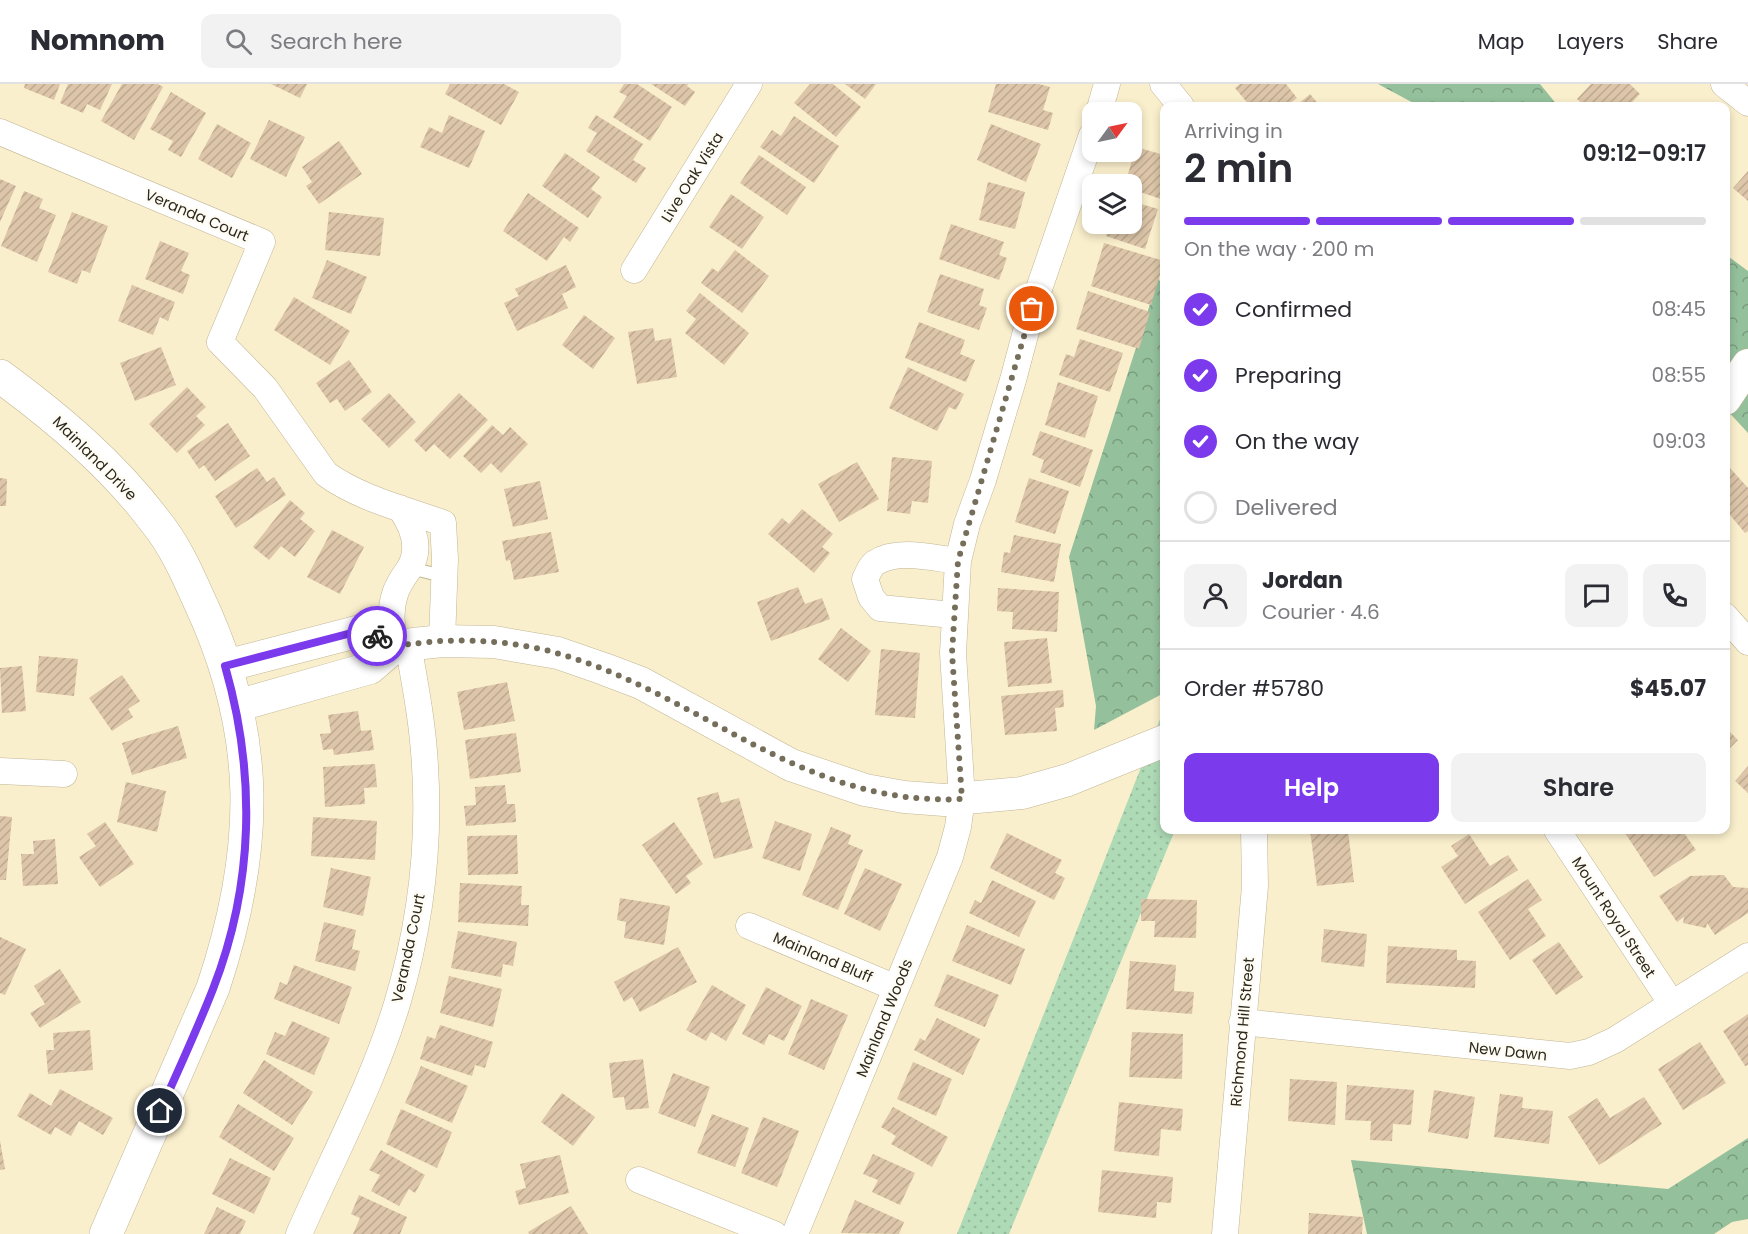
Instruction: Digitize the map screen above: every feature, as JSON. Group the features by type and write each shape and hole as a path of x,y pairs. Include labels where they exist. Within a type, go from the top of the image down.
{"main road":[{"name":"Mainland Drive","path":"0,376 58,419 124,482 157,522 189,578 209,620 225,666 237,706 248,795 246,855 238,904 213,988 106,1234"}],"street":[{"name":"Live Oak Vista","path":"634,270 749,84"},
{"path":"1102,102 1107,84"},
{"path":"1163,84 1178,102"},
{"path":"1724,84 1748,103"},
{"name":"Veranda Court","path":"0,132 262,242 220,342 265,388 326,474 336,482 443,523 445,559 442,576 442,641"},
{"name":"Mainland Woods","path":"795,1234 950,857 958,828 962,799 952,653 958,561 1032,309 1083,162"},
{"path":"1730,392 1748,365"},
{"name":"Veranda Court","path":"299,1234 376,1059 396,1005 416,926 425,854 425,767 401,645 390,612 400,580 410,568 415,553 415,538 410,522 400,508"},
{"path":"953,615 880,608 871,597 865,579 873,564 889,557 913,556 958,561"},
{"path":"1730,622 1748,642"},
{"path":"225,666 363,630 401,645 442,641 494,642 558,653 640,683 791,765 827,780 904,797 962,799 1022,793 1068,780 1160,743"},
{"path":"237,706 370,668 401,645"},
{"path":"0,771 64,774"},
{"name":"Richmond Hill Street","path":"1225,1234 1255,886 1254,834"},
{"name":"Mount Royal Street","path":"1560,834 1672,1004"},
{"name":"Mainland Bluff","path":"749,926 896,988"},
{"name":"New Dawn","path":"1242,1022 1570,1056 1589,1053 1615,1040 1748,956"},
{"path":"639,1180 774,1234"}],"lane":[{"path":"410,568 442,576"}],"green space":[{"path":"1378,84 1540,84 1555,102 1412,102"},
{"path":"1730,258 1748,271 1748,433 1730,413"},
{"path":"1158,279 1160,281 1160,695 1094,730 1096,706 1069,557"},
{"path":"1160,719 1160,834 1173,834 1009,1234 957,1234"},
{"path":"1748,1138 1748,1219 1732,1222 1714,1234 1367,1234 1351,1160 1668,1189"}],"building":[{"path":"25,84 60,84 54,100 24,88"},
{"path":"68,84 112,84 100,110 87,104 83,113 60,103"},
{"path":"122,84 158,84 163,87 134,140 101,121"},
{"path":"271,84 307,84 300,98"},
{"path":"450,84 504,84 519,92 501,125 445,94"},
{"path":"624,84 637,84 672,107 650,141 613,117 627,96 619,92"},
{"path":"651,84 688,84 687,86 695,92 685,106"},
{"path":"810,84 833,84 861,107 836,137 794,103"},
{"path":"845,84 876,84 865,99"},
{"path":"996,84 1039,84 1050,87 1043,110 1053,113 1048,130 988,112"},
{"path":"1240,84 1286,84 1297,98 1292,102 1247,102 1235,88"},
{"path":"1591,84 1630,84 1640,94 1632,102 1580,102 1577,99"},
{"path":"171,92 206,113 181,157 168,150 173,141 150,129"},
{"path":"1310,94 1317,102 1301,102"},
{"path":"449,115 485,131 469,168 420,147 429,127 442,133"},
{"path":"596,115 643,144 633,160 646,168 636,183 586,151 597,133 588,128"},
{"path":"794,116 839,146 814,183 760,147 772,130 781,136"},
{"path":"269,120 305,137 286,177 250,159"},
{"path":"217,124 251,143 232,178 198,159"},
{"path":"991,124 1041,144 1026,182 977,160"},
{"path":"339,141 362,174 319,204 306,186 312,182 302,167"},
{"path":"1142,149 1160,154 1160,199 1142,193 1142,174 1128,174 1132,162 1142,162"},
{"path":"565,153 600,177 591,189 602,197 588,218 542,186"},
{"path":"759,155 806,187 787,215 740,183"},
{"path":"1748,171 1748,201 1733,188"},
{"path":"0,179 16,186 0,222"},
{"path":"988,182 1025,192 1015,229 979,220"},
{"path":"24,191 43,199 39,208 56,215 37,262 1,246"},
{"path":"528,193 579,228 570,242 564,237 547,261 503,231"},
{"path":"731,194 764,217 742,249 709,227"},
{"path":"1142,204 1158,209 1145,249 1106,236 1107,234 1142,234"},
{"path":"72,212 108,226 90,273 82,270 77,284 48,272"},
{"path":"329,212 384,218 380,256 325,250"},
{"path":"951,224 1004,242 999,255 1007,258 999,280 939,259"},
{"path":"160,241 189,253 181,271 190,275 183,294 145,279"},
{"path":"1104,243 1160,260 1160,275 1151,305 1091,286"},
{"path":"735,250 769,276 742,313 701,283 712,268 718,272"},
{"path":"327,260 367,277 351,314 312,298"},
{"path":"566,265 576,287 562,294 568,308 517,331 504,303 519,296 515,289"},
{"path":"940,274 984,289 979,305 987,308 979,330 927,312"},
{"path":"132,285 175,302 168,321 160,317 153,335 118,321"},
{"path":"1088,291 1150,312 1139,349 1076,329"},
{"path":"700,293 749,333 724,365 685,333 696,319 686,311"},
{"path":"294,297 350,331 330,365 274,330"},
{"path":"584,315 615,338 593,369 562,345"},
{"path":"919,322 965,340 960,354 975,360 966,382 905,358"},
{"path":"653,328 655,341 671,338 677,377 637,384 628,332"},
{"path":"1080,339 1123,353 1110,392 1059,375 1066,354 1074,357"},
{"path":"161,347 176,385 135,401 120,363"},
{"path":"349,360 372,392 345,411 337,399 330,403 316,383"},
{"path":"908,367 964,394 956,410 949,407 937,431 889,408"},
{"path":"1058,382 1098,396 1085,438 1045,425"},
{"path":"187,387 206,407 196,416 205,425 177,453 149,424"},
{"path":"389,393 416,422 389,448 361,419"},
{"path":"459,393 488,420 450,459 434,444 426,452 414,440"},
{"path":"228,423 250,456 215,481 204,465 199,469 187,451"},
{"path":"492,425 503,435 510,427 528,444 501,473 491,463 481,473 463,456"},
{"path":"1040,431 1093,450 1080,487 1040,472 1044,460 1032,455"},
{"path":"892,457 932,461 928,503 912,501 910,514 887,511"},
{"path":"857,462 879,499 839,522 818,484"},
{"path":"257,468 267,482 274,477 286,495 236,528 215,496"},
{"path":"1730,468 1748,488 1748,531 1745,533 1730,515"},
{"path":"0,478 7,479 6,506 0,506"},
{"path":"1029,478 1069,491 1055,534 1015,522"},
{"path":"540,481 548,519 513,527 504,489"},
{"path":"290,500 305,513 300,519 315,531 295,557 281,546 269,560 253,547"},
{"path":"802,509 833,534 822,547 830,553 814,573 768,534 782,518 789,524"},
{"path":"332,530 364,547 340,594 307,577"},
{"path":"551,532 559,572 514,580 510,560 506,561 502,541"},
{"path":"1014,535 1061,544 1054,582 1001,572 1004,552 1010,553"},
{"path":"798,587 805,604 822,598 830,619 771,641 757,602"},
{"path":"998,588 1059,592 1057,632 1012,629 1013,612 997,611"},
{"path":"841,628 871,651 848,682 818,659"},
{"path":"1047,638 1052,683 1008,687 1004,642"},
{"path":"881,649 920,653 915,718 875,715"},
{"path":"39,656 78,659 74,696 36,692"},
{"path":"22,666 26,711 2,713 0,668"},
{"path":"122,675 140,701 128,709 133,717 112,731 89,698"},
{"path":"507,682 515,721 464,730 457,692"},
{"path":"1063,690 1064,707 1055,708 1057,731 1005,735 1001,696"},
{"path":"358,711 361,731 371,730 374,750 334,755 333,749 323,750 320,734 331,733 328,715"},
{"path":"178,726 187,758 132,775 122,743"},
{"path":"1730,732 1738,740 1730,748"},
{"path":"516,733 521,772 470,779 465,740"},
{"path":"375,764 377,787 364,788 365,804 325,807 323,767"},
{"path":"1748,766 1748,793 1735,781"},
{"path":"126,782 166,791 157,832 117,822"},
{"path":"505,785 507,804 515,804 516,822 466,826 464,806 476,805 475,787"},
{"path":"718,792 721,803 739,798 753,848 714,859 697,798"},
{"path":"0,816 12,817 6,880 0,880"},
{"path":"313,817 377,821 375,860 311,856"},
{"path":"775,821 812,834 800,871 762,858"},
{"path":"105,822 134,864 100,887 79,857 96,846 87,834"},
{"path":"674,822 703,864 686,876 691,883 676,894 642,845"},
{"path":"831,827 851,835 848,844 863,850 838,910 802,895"},
{"path":"1007,833 1062,860 1055,873 1065,878 1054,900 990,868"},
{"path":"1310,834 1348,834 1354,882 1317,886"},
{"path":"1469,834 1490,866 1508,855 1518,870 1465,904 1441,867 1458,856 1451,846"},
{"path":"1626,834 1685,834 1696,850 1654,877"},
{"path":"517,835 518,874 468,875 467,836"},
{"path":"55,839 58,884 23,886 21,854 34,854 33,841"},
{"path":"331,868 371,877 363,916 323,907"},
{"path":"865,868 902,884 880,931 844,914"},
{"path":"1724,875 1733,887 1748,888 1748,913 1715,935 1707,923 1706,928 1683,923 1684,917 1677,922 1659,896 1690,876"},
{"path":"1528,879 1542,900 1528,909 1546,936 1510,960 1478,912"},
{"path":"992,880 1036,901 1019,937 969,913 975,900 981,903"},
{"path":"460,883 522,886 521,905 529,905 528,926 458,922"},
{"path":"620,898 670,906 664,945 624,938 626,922 617,920"},
{"path":"1141,899 1197,900 1196,938 1154,937 1155,921 1141,921"},
{"path":"324,922 356,930 352,949 360,951 355,971 315,961"},
{"path":"967,925 1025,949 1011,985 952,961"},
{"path":"1324,929 1367,934 1364,967 1321,962"},
{"path":"458,931 517,942 513,966 503,964 501,977 451,968"},
{"path":"0,937 26,949 5,995 0,993"},
{"path":"1559,942 1583,977 1556,995 1532,960"},
{"path":"1388,946 1457,950 1457,960 1476,961 1475,988 1386,983"},
{"path":"678,947 697,982 640,1012 632,997 624,1002 614,982"},
{"path":"1130,961 1176,965 1174,991 1194,992 1192,1014 1126,1009"},
{"path":"294,965 352,987 339,1024 274,999 280,982 287,985"},
{"path":"60,969 81,1002 40,1028 30,1013 45,1004 34,986"},
{"path":"947,974 999,995 985,1027 934,1006"},
{"path":"449,976 502,989 493,1027 440,1013"},
{"path":"712,985 746,1005 726,1041 711,1032 706,1041 686,1030"},
{"path":"766,987 802,1006 784,1041 769,1034 764,1045 742,1034"},
{"path":"811,999 848,1015 824,1070 788,1054"},
{"path":"1748,1014 1748,1065 1745,1066 1723,1031"},
{"path":"937,1018 980,1039 963,1075 914,1050 920,1038 925,1041"},
{"path":"292,1021 330,1038 314,1075 266,1054 275,1032 285,1036"},
{"path":"440,1025 493,1042 485,1068 475,1065 472,1076 420,1059 427,1036 435,1039"},
{"path":"90,1030 93,1070 48,1074 46,1050 54,1050 53,1033"},
{"path":"1132,1032 1183,1034 1182,1079 1129,1077"},
{"path":"1700,1042 1726,1083 1683,1110 1658,1069"},
{"path":"643,1059 649,1108 626,1110 624,1097 613,1098 609,1063"},
{"path":"264,1060 313,1092 292,1125 243,1093"},
{"path":"913,1062 952,1079 936,1116 897,1099"},
{"path":"421,1066 468,1086 452,1123 405,1103"},
{"path":"673,1073 710,1087 695,1127 658,1113"},
{"path":"1290,1079 1337,1082 1335,1125 1288,1121"},
{"path":"1347,1085 1414,1090 1411,1125 1393,1124 1392,1141 1370,1140 1371,1121 1345,1120"},
{"path":"60,1089 113,1118 103,1135 79,1121 71,1136 55,1127 51,1135 17,1116 30,1093 51,1106"},
{"path":"1434,1090 1475,1097 1468,1139 1428,1132"},
{"path":"562,1093 595,1117 573,1146 541,1122"},
{"path":"1500,1094 1523,1097 1522,1108 1553,1111 1549,1144 1494,1137"},
{"path":"1644,1097 1662,1124 1599,1165 1568,1117 1597,1098 1610,1118"},
{"path":"1119,1102 1183,1109 1181,1131 1161,1129 1159,1156 1114,1151"},
{"path":"238,1104 294,1138 274,1171 219,1137"},
{"path":"893,1107 948,1137 932,1167 891,1144 896,1136 881,1127"},
{"path":"401,1109 452,1132 437,1168 386,1144"},
{"path":"712,1114 749,1128 735,1167 697,1153"},
{"path":"763,1117 799,1131 777,1187 741,1173"},
{"path":"0,1141 5,1169 0,1170"},
{"path":"381,1150 425,1175 415,1193 409,1189 399,1206 371,1191 380,1175 369,1170"},
{"path":"873,1154 915,1173 900,1205 872,1192 878,1180 863,1174"},
{"path":"560,1155 569,1193 519,1205 515,1191 526,1188 520,1164"},
{"path":"230,1158 271,1178 254,1214 212,1194"},
{"path":"1102,1170 1173,1177 1171,1203 1157,1202 1156,1218 1098,1212"},
{"path":"359,1195 407,1217 400,1234 353,1234 360,1218 351,1214"},
{"path":"855,1200 904,1222 899,1234 841,1233"},
{"path":"571,1206 588,1234 529,1234 528,1232"},
{"path":"217,1207 246,1221 240,1234 204,1234"},
{"path":"1309,1213 1363,1217 1362,1234 1308,1234"}],"way so far":[{"path":"377,636 395,646 442,641 494,642 558,653 640,683 791,765 827,780 904,797 962,799 952,653 958,561 1032,309"}],"route":[{"path":"160,1111 213,988 225,954 238,904 246,855 248,795 243,742 237,706 225,666 363,630 377,636"}]}
